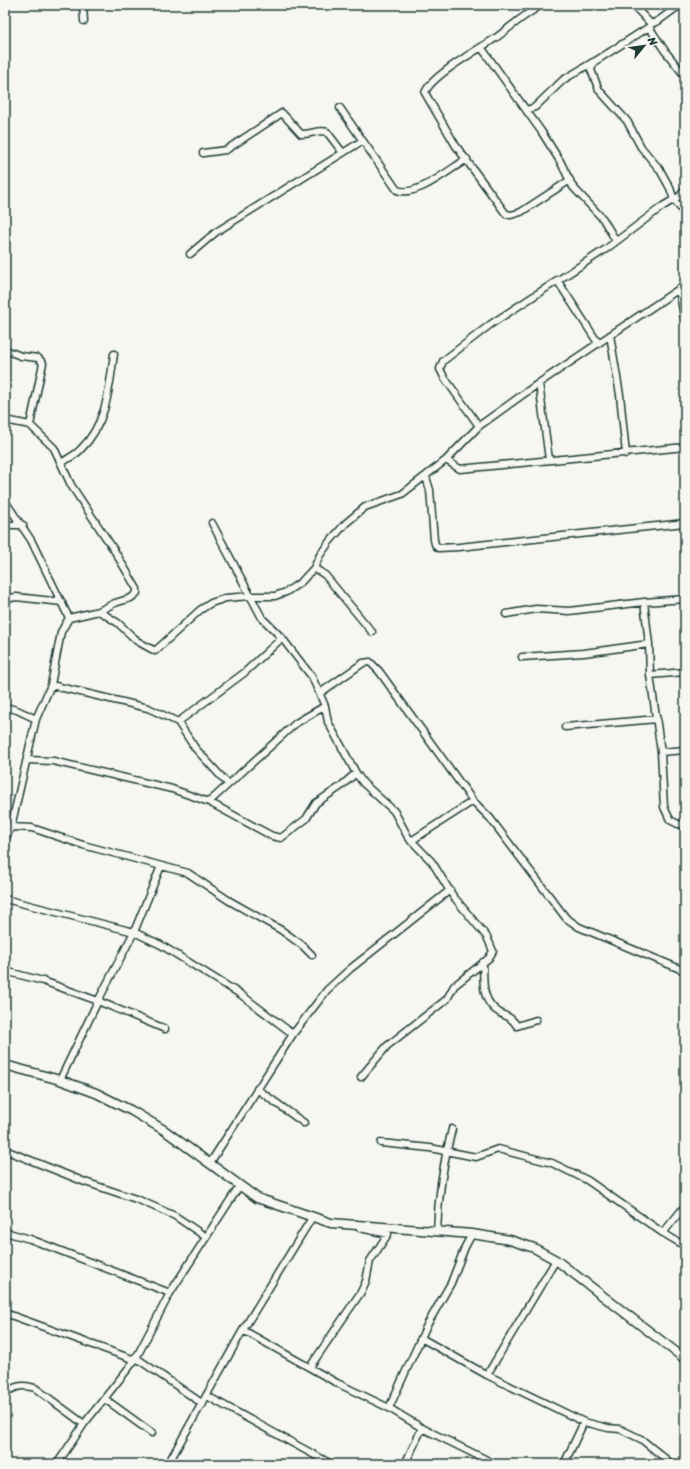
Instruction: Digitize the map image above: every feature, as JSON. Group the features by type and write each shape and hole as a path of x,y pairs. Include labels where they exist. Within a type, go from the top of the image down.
{"street":[{"path":"83,5 84,20"},
{"path":"542,5 457,62 430,85 425,94 456,146 467,159 502,209 511,216 521,212 570,180"},
{"path":"633,5 650,25 664,51 685,76"},
{"path":"527,110 535,107 563,80 658,21 680,5"},
{"path":"481,47 527,110 560,161 573,187 603,219 616,241"},
{"path":"594,62 591,66 591,75 599,90 627,121 641,147 660,170 675,200 685,215"},
{"path":"340,108 397,190 402,192 417,190 467,159"},
{"path":"203,153 226,150 282,113 301,134 306,135 323,130 327,132 344,153"},
{"path":"190,254 216,232 362,141"},
{"path":"479,426 444,377 440,369 443,361 491,324 675,200 685,189"},
{"path":"557,280 598,344"},
{"path":"99,611 118,623 136,641 155,651 200,610 211,603 226,598 275,596 286,592 301,582 314,568 320,555 330,541 346,523 365,507 402,494 426,477 446,460 479,426 539,383 683,288 685,322"},
{"path":"610,335 620,395 626,454"},
{"path":"5,350 22,356 38,358 43,363 30,425"},
{"path":"61,463 80,450 97,429 107,398 114,354"},
{"path":"539,383 550,460"},
{"path":"5,420 30,425 54,448 71,485 114,550 137,589 137,593 132,598 115,603 99,611 69,618 61,632 51,684 36,719 11,827 5,840"},
{"path":"446,460 460,469 626,454 685,447"},
{"path":"426,477 430,490 434,544 438,548 685,523"},
{"path":"5,502 23,526 69,618"},
{"path":"212,523 262,618 282,638 312,677 325,706 328,722 356,773 363,783 394,811 411,841 429,858 453,896 487,937 493,951 489,958 454,986 447,999 387,1046 361,1077"},
{"path":"5,525 23,526"},
{"path":"314,568 325,575 372,632"},
{"path":"5,599 16,597 62,602"},
{"path":"506,614 536,609 569,611 644,602 685,600"},
{"path":"644,602 649,644 650,675 661,752 664,807 670,820 678,824 685,825"},
{"path":"178,722 244,673 282,638"},
{"path":"522,657 584,653 649,644"},
{"path":"320,693 364,663 370,662 379,671 474,801 490,818 566,918 579,927 685,971"},
{"path":"650,675 685,672"},
{"path":"51,684 148,708 178,722 195,748 228,784"},
{"path":"210,802 296,723 325,706"},
{"path":"5,707 17,710 36,719"},
{"path":"565,727 657,719"},
{"path":"661,752 685,750"},
{"path":"27,760 53,761 172,789 210,802 272,836 280,838 306,819 316,803 340,787 356,773"},
{"path":"411,841 474,801"},
{"path":"11,827 32,828 83,845 188,873 228,900 281,930 302,945 312,955"},
{"path":"60,1080 98,1001 134,932 161,866"},
{"path":"210,1163 293,1034 327,990 350,969 450,890"},
{"path":"5,899 134,932 192,962 240,994 293,1034"},
{"path":"483,962 483,988 494,1009 512,1018 517,1026 536,1020"},
{"path":"5,971 43,981 98,1001 165,1029"},
{"path":"5,1065 60,1080 96,1093 132,1111 164,1130 256,1198 331,1223 388,1234 370,1261 366,1281 361,1292 310,1367"},
{"path":"257,1089 304,1123"},
{"path":"437,1232 439,1194 446,1152 452,1129"},
{"path":"381,1143 430,1148 476,1157 498,1148 552,1162 587,1180 663,1233 685,1246"},
{"path":"5,1150 85,1182 139,1200 175,1216 206,1236"},
{"path":"57,1464 84,1424 105,1399 135,1358 170,1293 240,1185"},
{"path":"663,1233 685,1206"},
{"path":"170,1463 243,1330 313,1216"},
{"path":"331,1223 472,1234 510,1240 534,1248 556,1260 685,1360"},
{"path":"5,1232 30,1239 170,1293"},
{"path":"389,1408 421,1338 451,1283 465,1247 472,1234"},
{"path":"487,1374 556,1260"},
{"path":"5,1313 135,1358 203,1404"},
{"path":"243,1330 337,1383 389,1408 422,1428 494,1464"},
{"path":"421,1338 487,1374 584,1422 608,1428 620,1429 641,1439 672,1464"},
{"path":"5,1389 10,1390 17,1386 35,1388 84,1424"},
{"path":"207,1396 331,1464"},
{"path":"105,1399 152,1433"},
{"path":"564,1464 584,1422"},
{"path":"404,1464 422,1428"}]}
